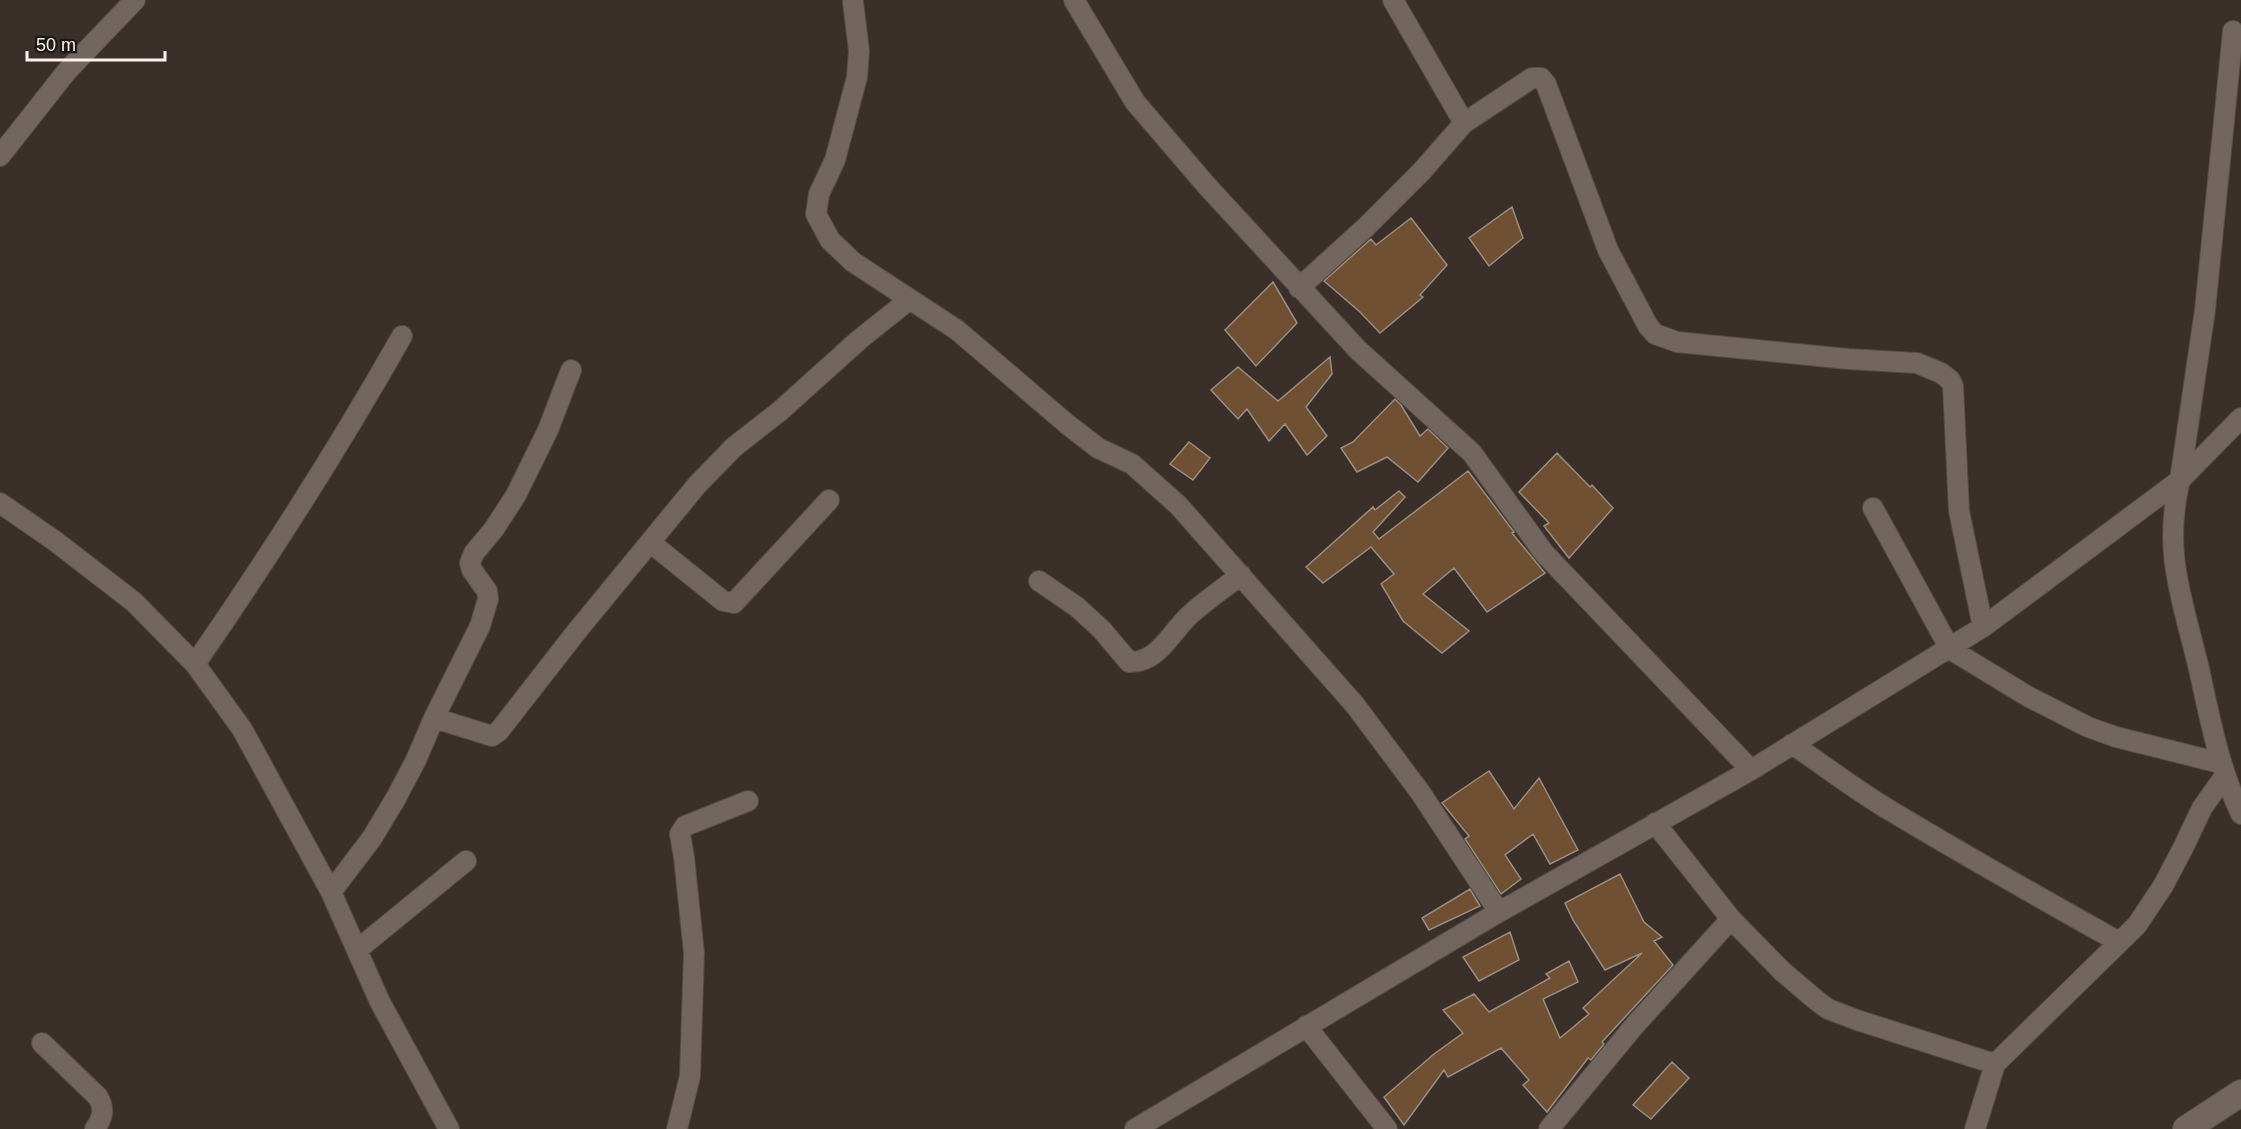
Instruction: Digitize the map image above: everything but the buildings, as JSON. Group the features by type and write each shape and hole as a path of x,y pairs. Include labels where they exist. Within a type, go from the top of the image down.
{"street":[{"path":"0,156 67,71 135,0"},
{"path":"1074,0 1135,102 1206,186 1358,350 1472,453 1552,562 1751,770"},
{"path":"1393,0 1464,123"},
{"path":"853,2 859,51 857,77 835,160 819,194 816,214 830,240 845,255 957,330 1067,424 1098,448 1132,464 1178,505 1355,705 1420,792 1499,912"},
{"path":"2233,32 2205,310 2180,480 2173,506 2172,530 2180,598 2222,770 2241,814"},
{"path":"1299,288 1422,171 1464,123 1532,78 1541,78 1608,250 1647,326 1655,334 1677,342 1848,359 1917,363 1941,373 1950,380 1953,386 1959,511 1983,627"},
{"path":"434,718 492,736 499,731 577,631 697,485 734,447 780,411 909,300"},
{"path":"195,664 292,521 402,336"},
{"path":"332,892 372,838 396,798 480,626 488,599 484,585 472,570 470,563 474,553 494,529 516,495 548,430 571,370"},
{"path":"1135,1129 1499,912 1751,770 1983,627 2180,480 2241,418"},
{"path":"651,543 723,601 734,603 829,500"},
{"path":"0,503 55,541 134,602 195,664 242,729 332,892 380,1002 449,1129"},
{"path":"1873,508 1950,648 2030,697 2088,726 2222,770"},
{"path":"1039,580 1077,607 1102,630 1129,662 1138,663 1156,652 1191,613 1241,575"},
{"path":"1792,744 1891,811 1976,862 2119,942"},
{"path":"1975,1129 1995,1064 2137,925 2183,848 2195,819 2222,770"},
{"path":"677,1129 690,1076 694,952 680,834 686,826 748,801"},
{"path":"1655,824 1731,919 1783,972 1828,1009 1995,1064"},
{"path":"357,950 466,861"},
{"path":"1549,1129 1635,1025 1731,919"},
{"path":"1306,1026 1387,1129"},
{"path":"42,1043 98,1096 104,1107 95,1129"},
{"path":"2186,1129 2241,1093"}]}
